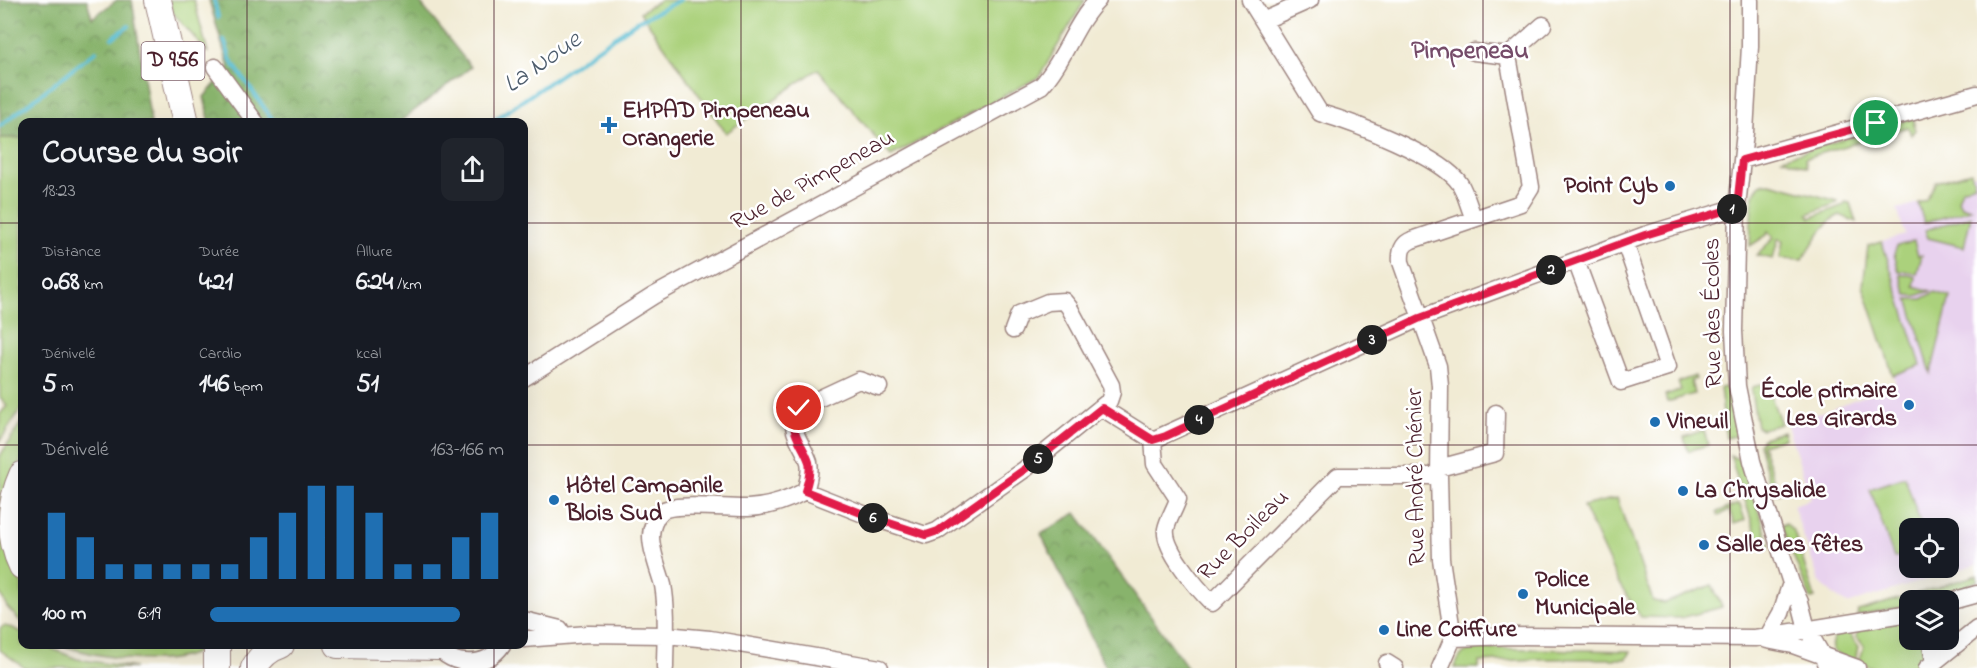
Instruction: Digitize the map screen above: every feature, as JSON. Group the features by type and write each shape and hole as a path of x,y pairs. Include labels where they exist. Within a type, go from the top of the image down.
{"highway":[{"name":"D 956","path":"142,0 168,118"},
{"name":"D 956","path":"159,0 185,118"},
{"path":"18,494 11,522 13,540 18,554"},
{"path":"217,649 217,668"},
{"path":"233,649 233,668"},
{"path":"254,668 259,659 272,649"},
{"path":"383,649 439,654"}],"street":[{"name":"Rue de Pimpeneau","path":"528,375 653,296 1041,86 1052,74 1089,9 1098,0"},
{"path":"1250,0 1265,20 1320,113 1351,122 1423,156 1447,171 1460,183 1474,219"},
{"path":"1265,20 1310,0"},
{"name":"Rue des Écoles","path":"1750,0 1750,46 1737,207 1734,330 1737,386 1752,461 1807,629 1825,662"},
{"path":"1474,52 1508,56 1543,25"},
{"name":"Rue André Chénier","path":"1452,638 1442,559 1438,366 1401,262 1400,252 1405,243 1521,203 1531,187 1508,56"},
{"path":"215,67 252,118"},
{"path":"1742,160 1977,94"},
{"path":"1102,408 1153,440 1420,318 1699,217 1737,207"},
{"path":"1576,261 1621,382 1668,367 1625,243"},
{"path":"665,668 663,587 651,536 654,521 662,510 675,507 748,508 766,506 805,491 871,517 926,535 938,531 1025,469 1109,401 1112,385 1065,301 1048,302 1019,314 1013,330"},
{"path":"805,491 809,464 793,423 799,408 859,380 879,387"},
{"path":"1439,472 1495,453 1496,413"},
{"name":"Rue Boileau","path":"1153,440 1155,464 1178,499 1166,527 1169,546 1198,589 1212,603 1338,476 1439,472"},
{"path":"1761,637 1781,613 1791,583"},
{"path":"1959,599 1977,594"},
{"name":"Rue des Écoles","path":"1800,602 1815,616 1833,625"},
{"path":"1440,668 1452,638 1513,636 1761,637 1899,615"},
{"path":"528,622 588,634"},
{"path":"1825,662 1833,625"},
{"path":"1931,665 1977,628"},
{"path":"528,639 588,634 665,635 710,639 880,668"},
{"path":"1761,637 1793,645 1825,662 1857,668"},
{"path":"439,654 451,663 471,668 491,660 499,649"},
{"path":"1930,650 1931,665"}],"shaded area":[{"name":"École primaire Les Girards","path":"1971,172 1972,175 1977,174 1977,564 1959,570 1959,518 1899,518 1899,578 1932,578 1847,604 1819,581 1801,529 1793,505 1811,499 1787,425 1896,384 1863,286 1868,246 1905,235 1897,209 1926,201 1936,182"}],"green space":[{"path":"0,0 87,0 92,18 117,0 132,0 150,118 18,118 18,138 0,138"},
{"path":"169,0 194,0 208,53 173,13"},
{"path":"209,0 418,0 471,67 405,118 209,118 204,97 229,68"},
{"path":"660,0 1085,0 1039,77 891,156 818,69 726,133 640,12"},
{"path":"1913,118 1915,130 1911,135 1908,127 1879,136 1877,129"},
{"path":"1870,131 1872,138 1805,158 1807,167 1782,158"},
{"path":"0,138 18,138 18,413 0,441 0,414 7,406 0,397"},
{"path":"1971,172 1975,184 1962,189 1958,200 1961,206 1971,209 1924,223 1918,203 1926,200 1936,182"},
{"path":"1770,183 1838,201 1808,214 1810,218 1844,205 1845,202 1850,203 1856,222 1840,215 1834,218 1814,241 1802,260 1781,259 1783,240 1778,239 1773,259 1756,255 1774,238 1768,231 1767,235 1750,246 1755,193 1760,185"},
{"path":"1971,216 1964,247 1928,238 1925,230"},
{"path":"1914,241 1918,256 1922,255 1917,274 1899,272 1894,254 1897,246"},
{"path":"1882,242 1921,365 1893,375 1863,286 1868,246"},
{"path":"1900,275 1916,277 1914,286 1931,291 1916,296 1907,295"},
{"path":"1935,292 1950,297 1931,373 1908,299 1922,299"},
{"path":"1695,376 1696,379 1691,381 1694,394 1667,402 1665,395 1681,390 1678,382"},
{"path":"1766,383 1781,424 1762,429 1757,427 1751,391 1753,387"},
{"path":"1731,386 1738,435 1726,438 1720,388"},
{"path":"18,427 18,467 7,491 11,565 18,578 18,619 7,607 0,593 0,456"},
{"path":"1704,430 1708,445 1688,451 1684,437"},
{"path":"1783,431 1785,438 1762,445 1779,493 1773,494 1759,444 1764,438"},
{"path":"1730,455 1745,463 1751,485 1740,488"},
{"path":"1905,477 1919,518 1899,518 1899,556 1894,558 1870,489"},
{"path":"1754,494 1770,546 1760,549 1744,497"},
{"path":"1617,498 1653,601 1665,603 1712,585 1722,607 1681,618 1641,617 1619,584 1583,506"},
{"path":"1738,504 1745,520 1734,524 1729,510 1718,516 1717,512"},
{"path":"1076,513 1188,668 1106,668 1041,534"},
{"path":"1786,523 1794,532 1815,598 1811,599 1781,526"},
{"path":"1977,575 1977,581 1959,590 1927,590"},
{"path":"1899,599 1899,608 1857,616 1858,611"},
{"path":"1899,621 1899,650 1923,650 1921,662 1916,668 1874,668 1859,662 1864,646 1856,636 1859,628"},
{"path":"4,626 18,631 18,649 53,649 77,659 135,668 25,668 0,650 0,628"},
{"path":"1852,631 1851,636 1858,647 1855,661 1834,652 1832,648 1833,639 1838,632"},
{"path":"1483,648 1631,651 1627,659 1479,662 1479,668 1455,668 1464,652"},
{"path":"75,649 197,649 197,652 184,657 150,660"}],"waterway":[{"name":"La Noue","path":"214,0 218,17"},
{"name":"La Noue","path":"497,118 635,23 680,0"},
{"name":"La Noue","path":"112,38 129,26"},
{"name":"La Noue","path":"224,40 231,61 271,118"},
{"name":"La Noue","path":"0,126 96,51"}],"place":[{"name":"EHPAD Pimpeneau Orangerie","path":"609,125"},
{"name":"Point Cyb","path":"1670,186"},
{"name":"École primaire Les Girards","path":"1909,405"},
{"name":"Vineuil","path":"1655,422"},
{"name":"La Chrysalide","path":"1683,491"},
{"name":"Hôtel Campanile Blois Sud","path":"554,500"},
{"name":"Salle des fêtes","path":"1704,545"},
{"name":"Police Municipale","path":"1523,594"},
{"name":"Line Coiffure","path":"1384,630"}],"district":[{"name":"Pimpeneau","path":"1470,52"}],"route":[{"path":"799,408 793,423 809,464 805,491 871,517 926,535 938,531 1025,469 1102,408 1153,440 1166,436 1420,318 1645,235 1737,207 1742,160 1876,123"}]}
